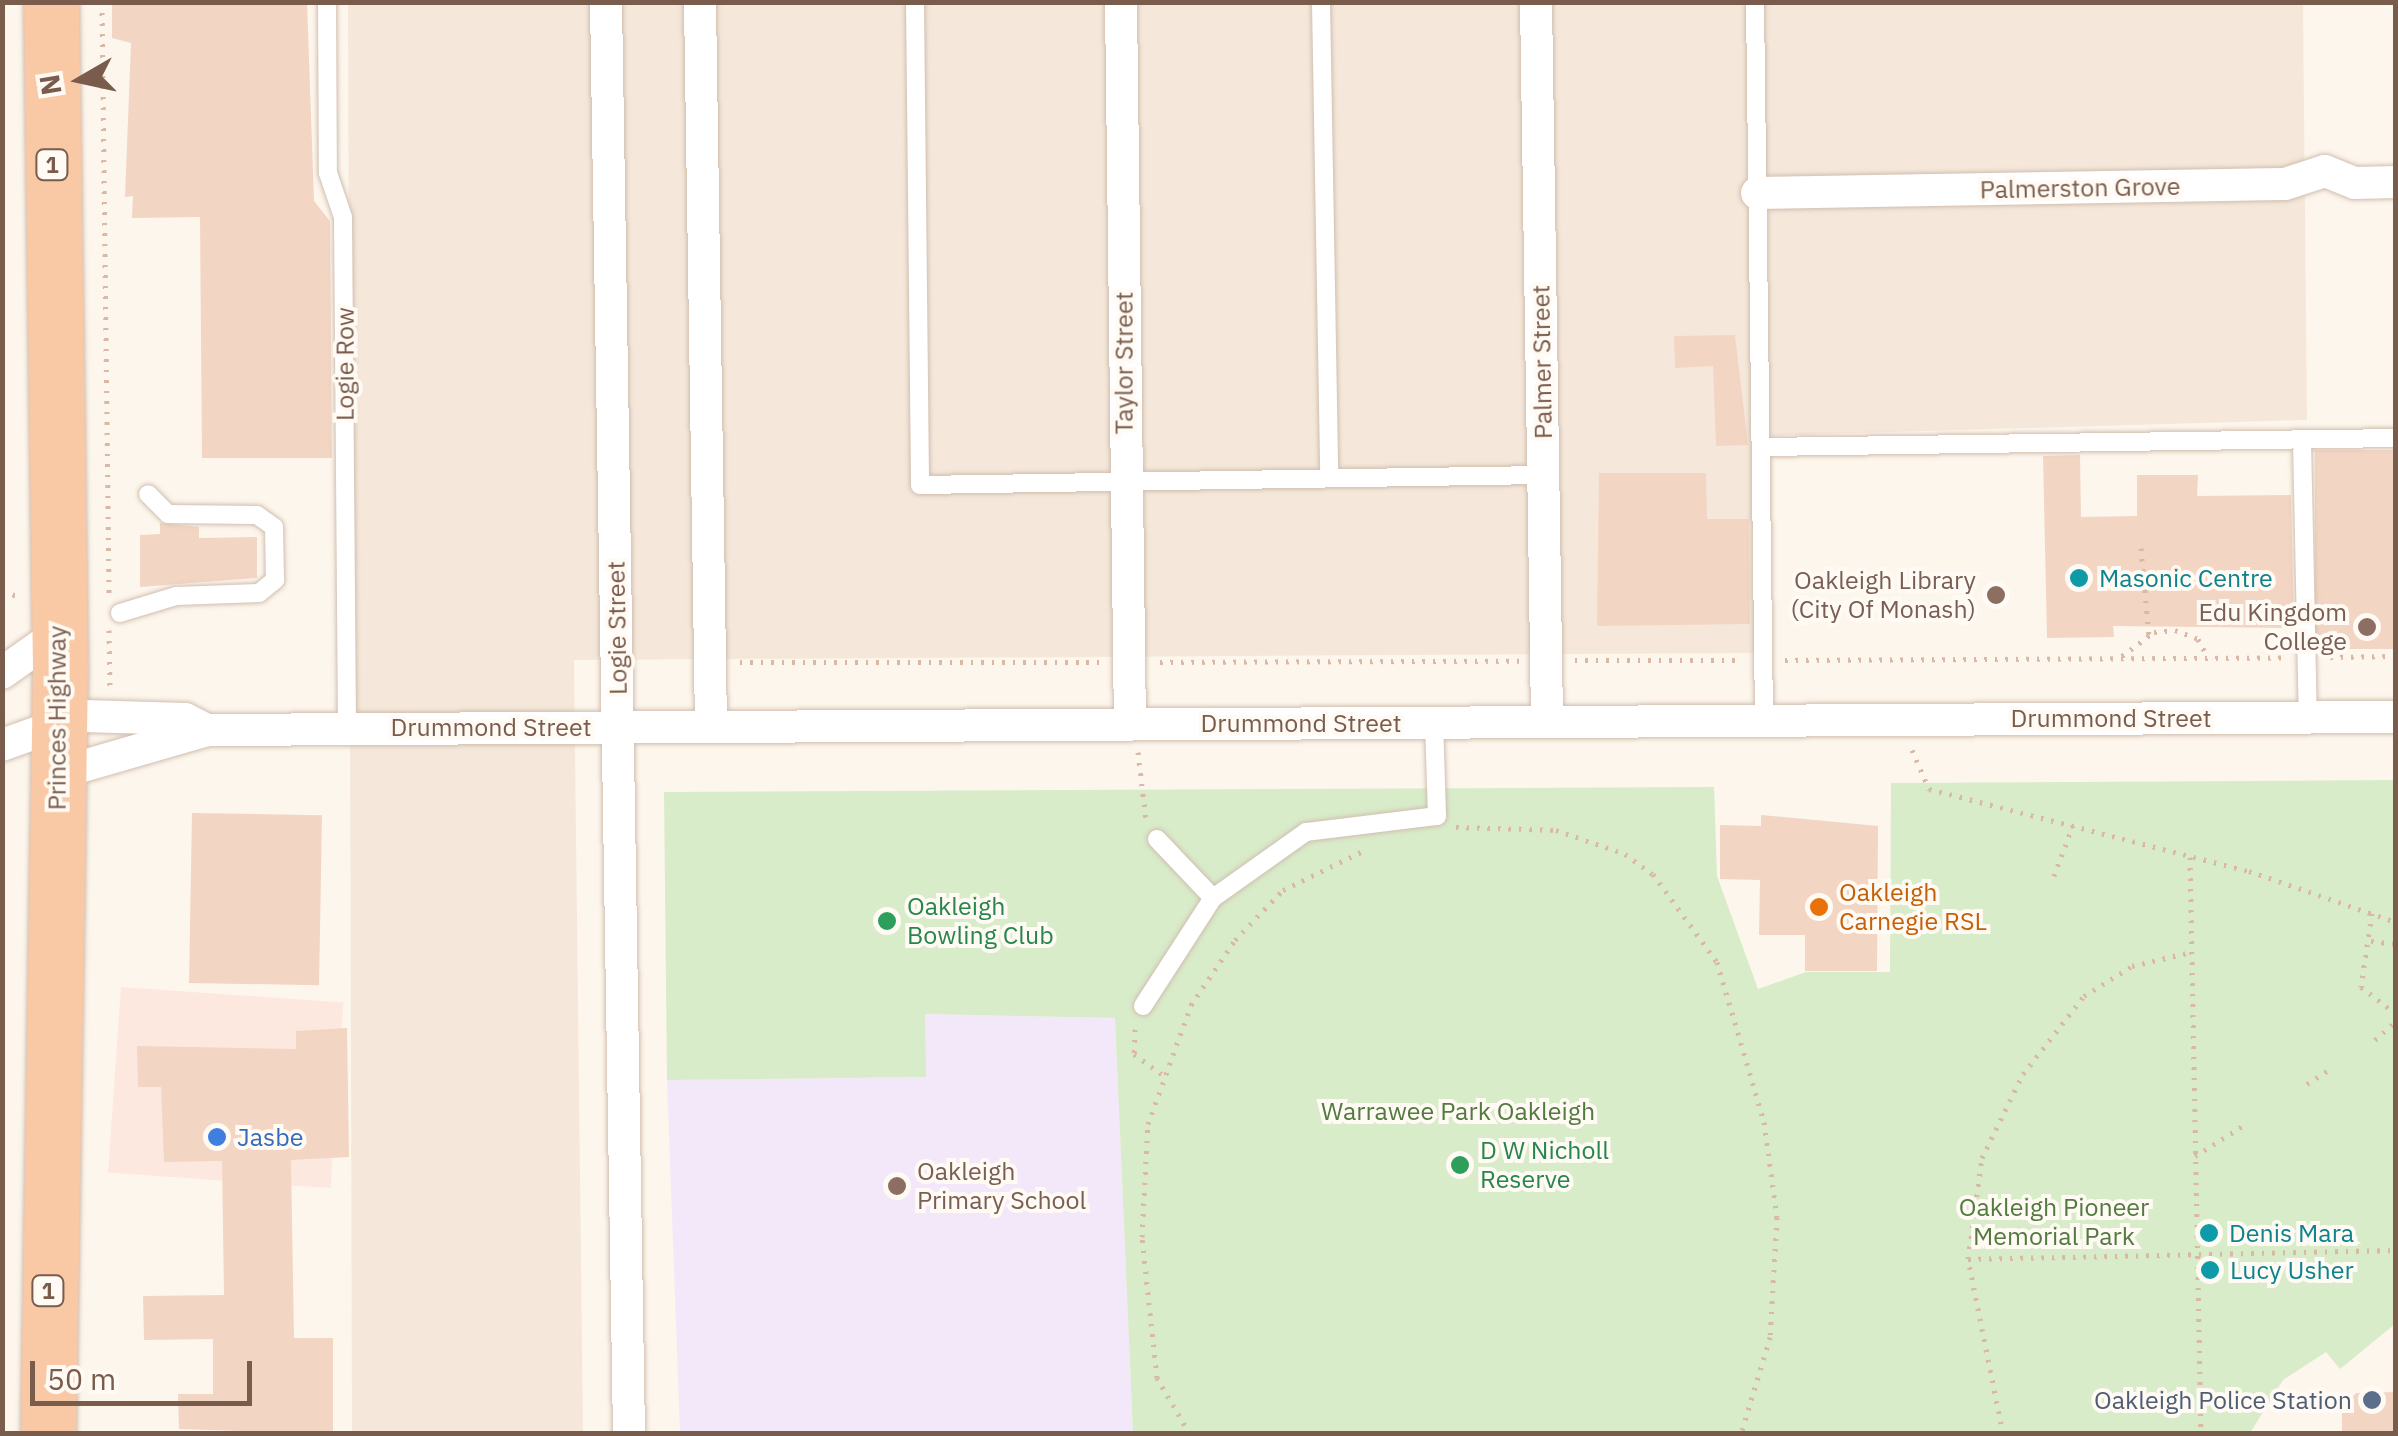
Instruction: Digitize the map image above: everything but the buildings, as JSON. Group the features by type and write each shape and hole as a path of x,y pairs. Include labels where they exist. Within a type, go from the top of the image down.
{"highway":[{"name":"Princes Highway","path":"48,1434 58,773 85,717 57,634 51,2"}],"street":[{"name":"Logie Street","path":"606,2 629,1434"},
{"path":"700,2 711,725"},
{"name":"Taylor Street","path":"1121,2 1125,480 1134,724"},
{"name":"Palmer Street","path":"1536,2 1547,721"},
{"name":"Palmerston Grove","path":"1758,193 2285,184 2325,171 2355,183 2396,182"},
{"path":"2,674 57,634"},
{"name":"Drummond Street","path":"58,773 207,730 2396,716"},
{"name":"Drummond Street","path":"2,745 85,717 185,719 207,730"}],"lane":[{"name":"Logie Row","path":"327,2 328,174 344,217 347,728"},
{"path":"915,2 920,484 1543,475"},
{"path":"1321,2 1328,478"},
{"path":"1755,2 1764,720"},
{"path":"1762,447 2396,438"},
{"path":"2302,440 2308,716"},
{"path":"120,612 176,596 259,593 275,580 274,527 256,516 168,514 148,494"},
{"path":"1143,1006 1213,898 1306,832 1437,816 1434,723"},
{"path":"1156,839 1213,898"}],"path":[{"path":"85,717 102,2"},
{"path":"2141,548 2148,636"},
{"path":"2120,658 2148,636 2186,633 2208,658"},
{"path":"1900,719 1930,789 2190,857 2396,922"},
{"path":"1134,724 1138,792 1156,839"},
{"path":"2054,876 2073,825"},
{"path":"1440,831 1521,826 1590,836 1653,874 1717,962 1764,1122 1776,1217 1770,1337 1740,1434"},
{"path":"1190,1434 1162,1398 1142,1238 1148,1124 1163,1075 1209,974 1262,908 1336,860 1369,849"},
{"path":"2190,857 2201,1434"},
{"path":"2372,914 2371,941 2361,986 2396,1018 2375,1040"},
{"path":"2371,941 2396,944"},
{"path":"2004,1434 1968,1259 1982,1158 2040,1049 2108,977 2191,952"},
{"path":"1143,1006 1134,1054 1163,1075"},
{"path":"2307,1084 2332,1068"},
{"path":"2195,1156 2246,1124"},
{"path":"1968,1259 2396,1250"}],"shaded area":[{"path":"348,3 2303,3 2307,420 1752,436 1755,653 574,660 583,1433 352,1432"},
{"path":"121,987 343,1003 330,1188 108,1173"},
{"name":"Oakleigh Primary School","path":"925,1014 1115,1018 1133,1433 680,1433 667,1080 925,1077"}],"green space":[{"name":"Warrawee Park Oakleigh","path":"2395,780 2395,1324 2340,1369 2326,1352 2283,1380 2250,1433 1133,1433 1115,1018 925,1014 926,1077 667,1080 664,792 1714,787 1717,876 1758,989 1806,972 1890,972 1891,783"}],"place":[{"name":"Masonic Centre","path":"2079,578"},
{"name":"Oakleigh Library (City Of Monash)","path":"1996,595"},
{"name":"Edu Kingdom College","path":"2367,627"},
{"name":"Oakleigh Carnegie RSL","path":"1819,907"},
{"name":"Oakleigh Bowling Club","path":"887,921"},
{"name":"Jasbe","path":"217,1137"},
{"name":"D W Nicholl Reserve","path":"1460,1165"},
{"name":"Oakleigh Primary School","path":"897,1186"},
{"name":"Denis Mara","path":"2209,1233"},
{"name":"Lucy Usher","path":"2210,1270"},
{"name":"Oakleigh Police Station","path":"2372,1400"}],"park label":[{"name":"Oakleigh Pioneer Memorial Park","path":"2054,1222"}]}
